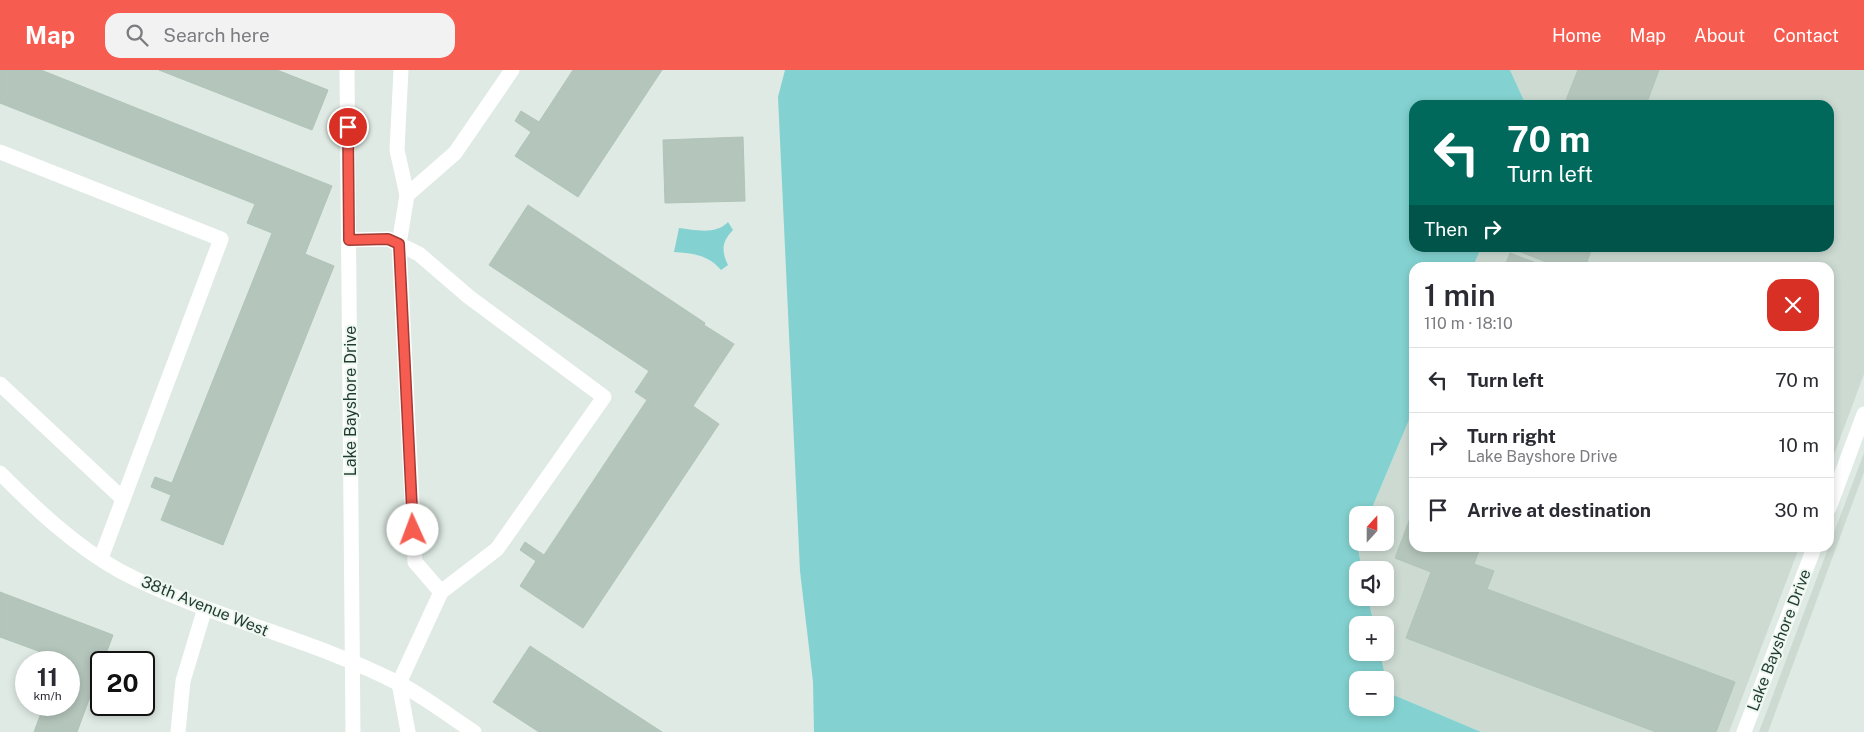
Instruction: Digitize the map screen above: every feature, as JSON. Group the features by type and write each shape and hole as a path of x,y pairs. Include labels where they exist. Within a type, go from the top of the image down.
{"street":[{"name":"Lake Bayshore Drive","path":"347,70 353,732"},
{"path":"401,70 397,150 407,195 399,244 415,562 441,592"},
{"path":"407,195 456,153 512,70"},
{"path":"0,152 221,239 100,558"},
{"path":"349,240 388,239 419,254 469,297 604,397 496,549 441,592 398,683 408,732"},
{"path":"0,384 123,499"},
{"path":"1834,495 1864,414"},
{"name":"38th Avenue West","path":"0,473 34,507 100,558 119,570 166,593 352,663 398,683 474,732"},
{"name":"Lake Bayshore Drive","path":"1744,732 1812,552"},
{"path":"178,732 183,681 205,608"}],"shaded area":[{"path":"1510,70 1864,70 1864,374 1834,455 1834,262 1475,262 1479,252 1834,252 1834,100 1524,100"},
{"path":"1409,420 1409,552 1797,552 1729,732 1481,732 1394,695 1394,671 1384,671 1382,661 1394,661 1394,616 1372,616 1370,606 1394,606 1394,561 1360,561 1359,551 1394,551 1394,506 1373,506"},
{"path":"1864,453 1864,472 1768,732 1759,732 1827,552 1834,552 1834,533"}],"water":[{"path":"785,70 1510,70 1524,100 1409,100 1409,252 1479,252 1475,262 1409,262 1409,420 1373,506 1349,506 1349,551 1358,551 1360,561 1349,561 1349,606 1370,606 1372,616 1349,616 1349,661 1382,661 1384,671 1349,671 1349,716 1394,716 1394,695 1481,732 814,732 813,682 800,571 778,97"},
{"path":"728,222 733,230 724,246 724,255 728,265 721,270 706,258 694,254 674,252 679,228 711,230 718,229"}],"building":[{"path":"0,70 41,70 332,186 305,254 334,266 223,545 161,520 171,495 151,487 155,477 172,483 272,233 247,223 255,204 0,103"},
{"path":"159,70 277,70 328,90 312,130"},
{"path":"573,70 662,70 578,197 515,156 531,132 515,121 521,111 539,122"},
{"path":"1578,70 1659,70 1648,100 1566,100"},
{"path":"743,137 745,201 665,203 663,140"},
{"path":"528,205 734,344 693,406 719,424 583,628 520,586 536,561 520,550 525,542 544,555 647,400 635,392 649,371 489,265"},
{"path":"1521,252 1591,252 1587,262 1546,262"},
{"path":"1510,253 1533,262 1506,262"},
{"path":"1409,521 1409,552 1478,552 1474,564 1494,571 1487,589 1735,682 1716,732 1656,732 1406,638 1431,572 1395,558"},
{"path":"0,592 113,635 107,651 90,651 90,697 77,732 34,732 40,716 80,716 80,651 38,651 0,637"},
{"path":"530,646 662,732 539,732 493,702"}],"route":[{"path":"348,127 349,240 388,239 399,244 405,334 413,530"}]}
